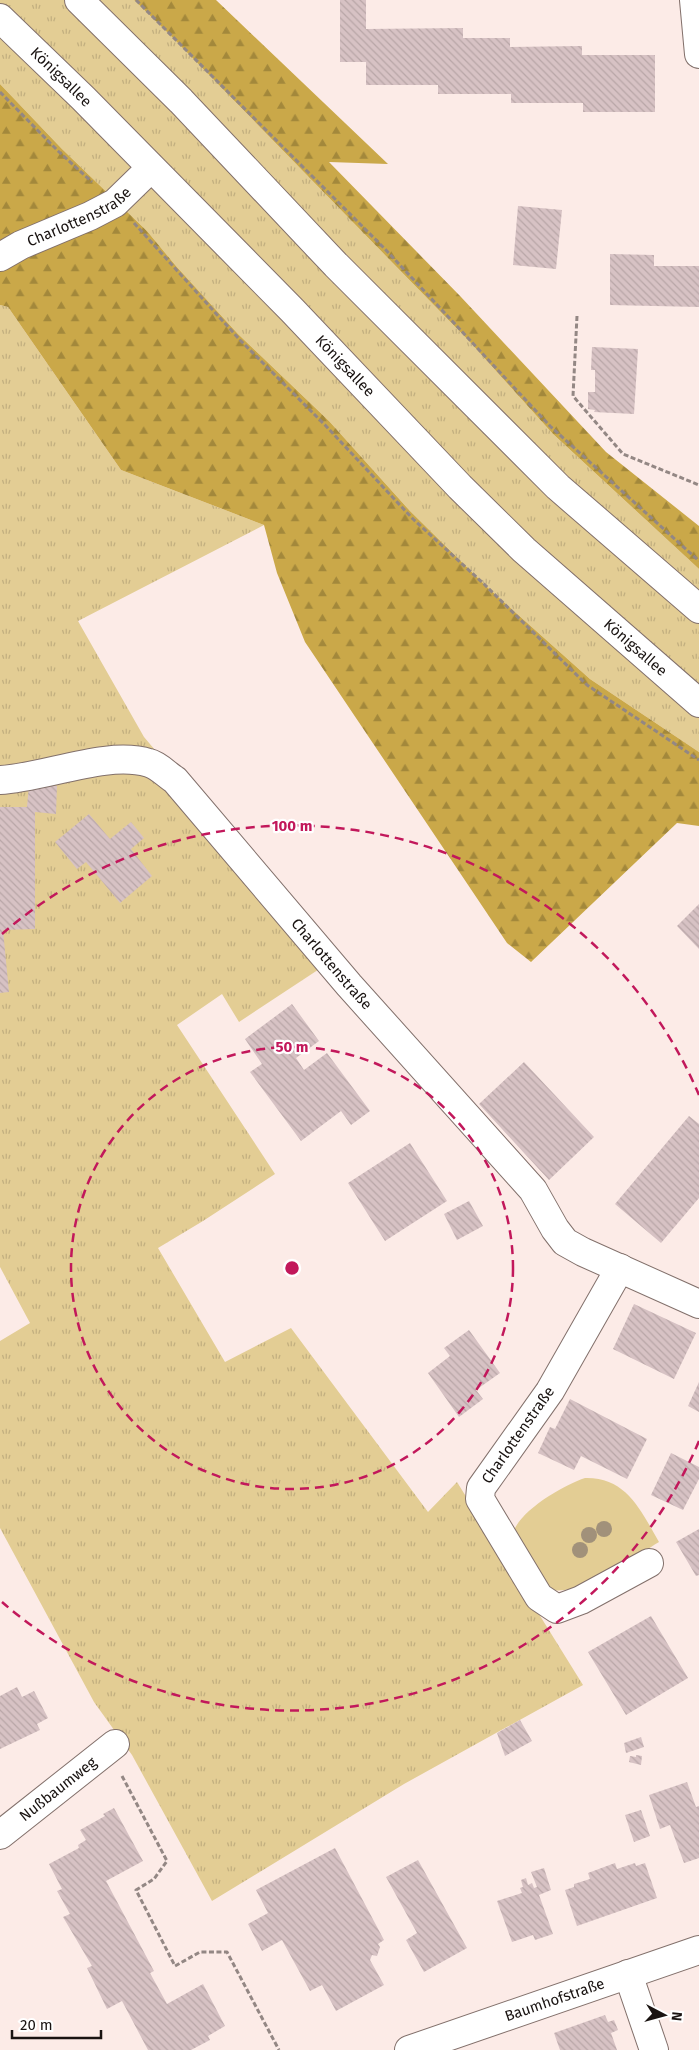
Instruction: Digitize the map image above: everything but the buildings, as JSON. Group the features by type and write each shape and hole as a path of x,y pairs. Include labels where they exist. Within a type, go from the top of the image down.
{"street":[{"path":"79,0 181,101 336,266 558,487 699,609"},
{"path":"694,0 699,54"},
{"name":"Königsallee","path":"0,18 83,98 292,310 460,487 510,536 699,703"},
{"name":"Charlottenstraße","path":"0,257 21,245 90,216 115,203 151,168"},
{"name":"Charlottenstraße","path":"0,780 88,764 124,760 150,763 175,780 349,985 533,1190 555,1229 566,1242 583,1252 699,1304"},
{"name":"Charlottenstraße","path":"620,1268 550,1391 481,1488 480,1499 538,1597 558,1609 581,1600 649,1563"},
{"name":"Nußbaumweg","path":"0,1835 112,1747"},
{"name":"Baumhofstraße","path":"409,2050 699,1950"},
{"path":"628,1974 654,2050"}],"path":[{"path":"136,0 386,249 550,426 699,561"},
{"path":"0,92 58,151 115,203 240,340 326,425 414,519 484,584 587,685 699,760"},
{"path":"577,316 573,396 624,454 699,485"},
{"path":"112,1747 167,1861 154,1880 136,1890 175,1966 200,1952 227,1952 279,2050"}],"green space":[{"path":"0,0 134,0 469,341 553,434 699,569 699,752 590,679 486,586 410,511 329,421 238,334 147,231 62,149 0,84"},
{"path":"134,0 216,0 388,164 329,162 461,297 606,452 699,526 699,569 553,434 469,341"},
{"path":"0,84 62,149 147,231 238,334 329,421 410,511 486,586 590,679 699,752 699,826 677,823 531,962 507,943 305,642 277,573 264,525 121,470 8,307 0,305"},
{"path":"0,305 8,307 121,470 264,525 78,621 144,737 333,960 239,1022 222,994 177,1025 275,1174 158,1248 225,1362 291,1328 428,1512 457,1482 583,1685 404,1784 212,1901 132,1755 94,1702 0,1528 0,1341 30,1323 0,1267"},
{"path":"585,1478 600,1479 612,1483 622,1490 639,1508 659,1542 619,1568 585,1584 569,1589 554,1590 542,1586 513,1533 517,1524 533,1507 555,1492"}]}
